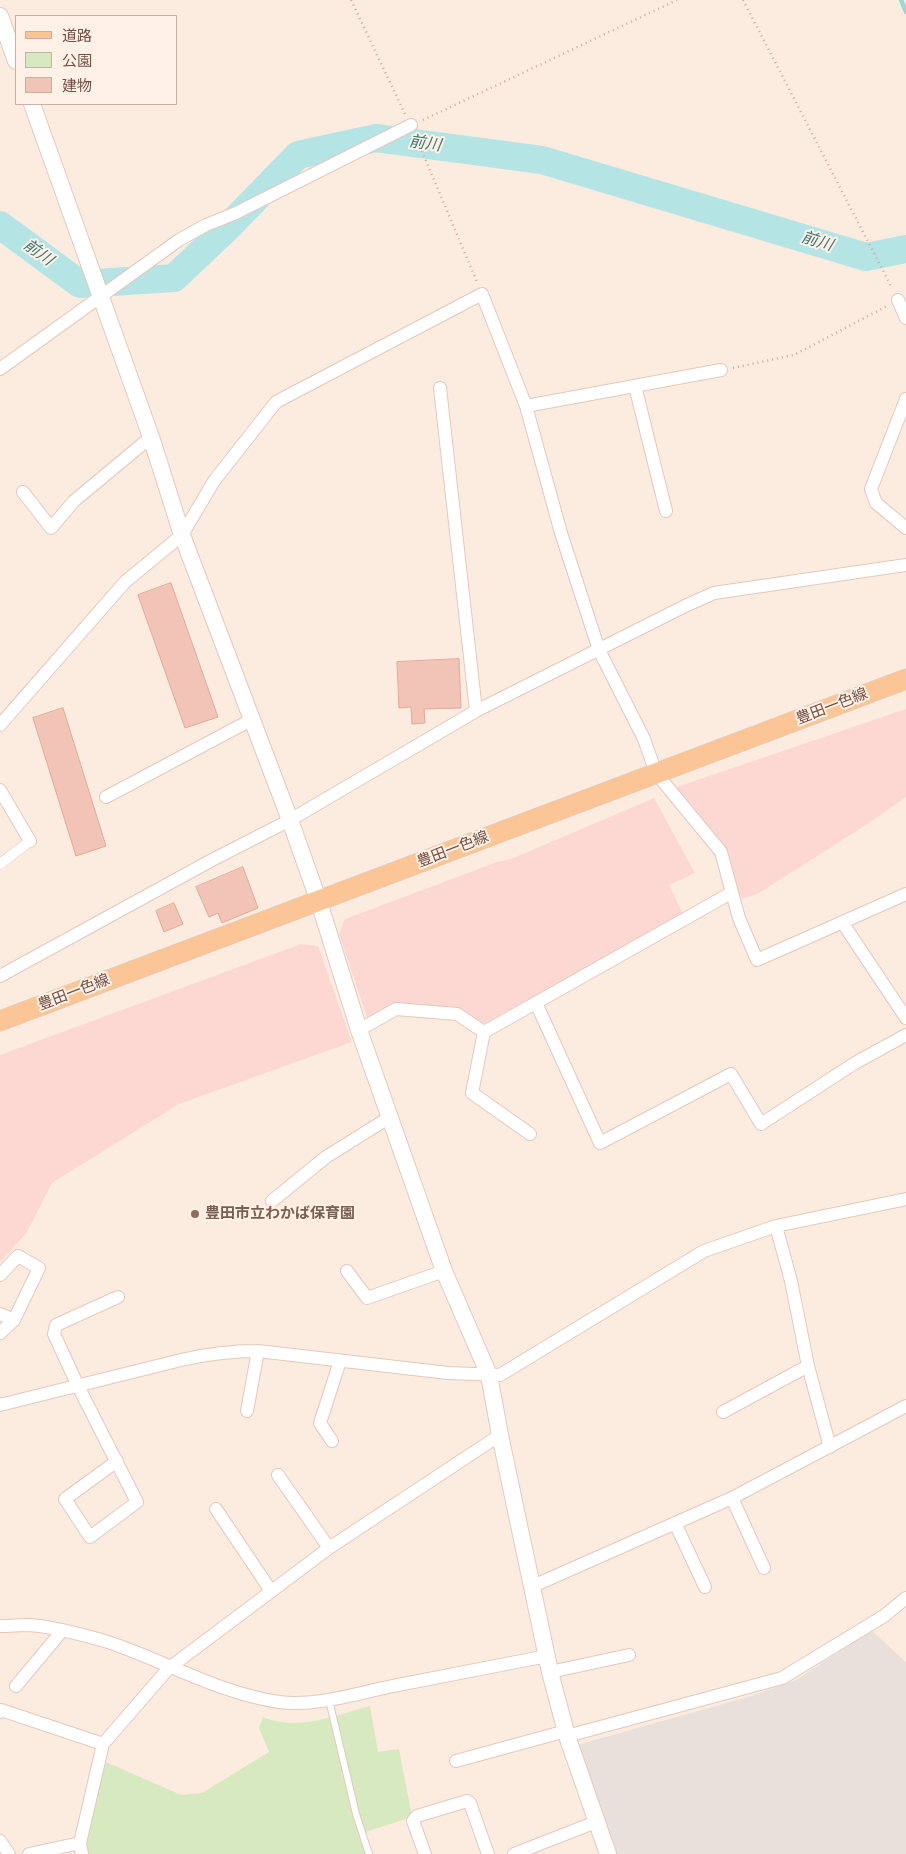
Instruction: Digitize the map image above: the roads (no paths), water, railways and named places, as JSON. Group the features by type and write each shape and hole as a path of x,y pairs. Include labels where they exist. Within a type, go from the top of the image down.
{"main road":[{"name":"豊田一色線","path":"0,1021 906,679"}],"street":[{"path":"0,16 15,58"},
{"path":"32,105 151,437 182,535 290,820 319,902 359,1030 444,1271 489,1376 548,1664 567,1733 608,1854"},
{"path":"0,369 179,240 411,125"},
{"path":"0,725 125,582 182,535 214,481 276,402 482,294 526,406 561,534 598,650 644,739 656,773 721,852 739,918 757,960 906,894"},
{"path":"898,300 906,318"},
{"path":"526,406 721,370"},
{"path":"635,386 666,511"},
{"path":"440,388 476,711"},
{"path":"906,399 871,489 876,503 906,528"},
{"path":"23,492 51,528 74,501 151,437"},
{"path":"0,976 212,860 290,820 476,711 714,593 906,565"},
{"path":"106,797 251,720"},
{"path":"0,790 30,841 0,864"},
{"path":"530,1134 472,1093 484,1032 731,893"},
{"path":"842,922 906,1018"},
{"path":"536,1003 600,1143 731,1074 761,1124 855,1064 906,1035"},
{"path":"359,1030 396,1009 457,1014 484,1032"},
{"path":"272,1201 326,1157 390,1117"},
{"path":"0,1405 209,1354 231,1351 258,1351 448,1373 500,1375 704,1252 776,1226 906,1199"},
{"path":"776,1226 791,1281 808,1366 830,1447"},
{"path":"0,1275 18,1256 40,1268 14,1320 0,1333"},
{"path":"347,1272 367,1298 444,1271"},
{"path":"117,1461 64,1499 90,1537 138,1502 117,1461 78,1386 54,1334 56,1325 118,1298"},
{"path":"0,1314 14,1320"},
{"path":"247,1411 258,1351"},
{"path":"332,1442 320,1423 340,1361"},
{"path":"723,1412 808,1366"},
{"path":"532,1586 732,1498 906,1406"},
{"path":"29,1854 81,1849 103,1744 169,1668 329,1548 500,1436"},
{"path":"278,1475 329,1548"},
{"path":"732,1498 764,1568"},
{"path":"216,1509 271,1591"},
{"path":"675,1523 705,1587"},
{"path":"456,1761 782,1678 884,1616 906,1598"},
{"path":"0,1626 29,1625 108,1643 169,1668 231,1690 277,1702 290,1703 329,1700 548,1664 629,1655"},
{"path":"16,1686 62,1631"},
{"path":"0,1712 1,1710 103,1744"},
{"path":"425,1854 413,1822 417,1816 467,1801 470,1803 488,1854"},
{"path":"514,1854 596,1822"},
{"path":"0,1841 9,1854"}],"lane":[{"path":"329,1700 356,1814 369,1854"}],"waterway":[{"path":"901,0 906,12"},
{"name":"前川","path":"0,225 80,284 174,278 228,227 298,155 376,138 542,160 866,257 906,249"}],"place":[{"name":"豊田市立わかば保育園","path":"195,1214"}]}
